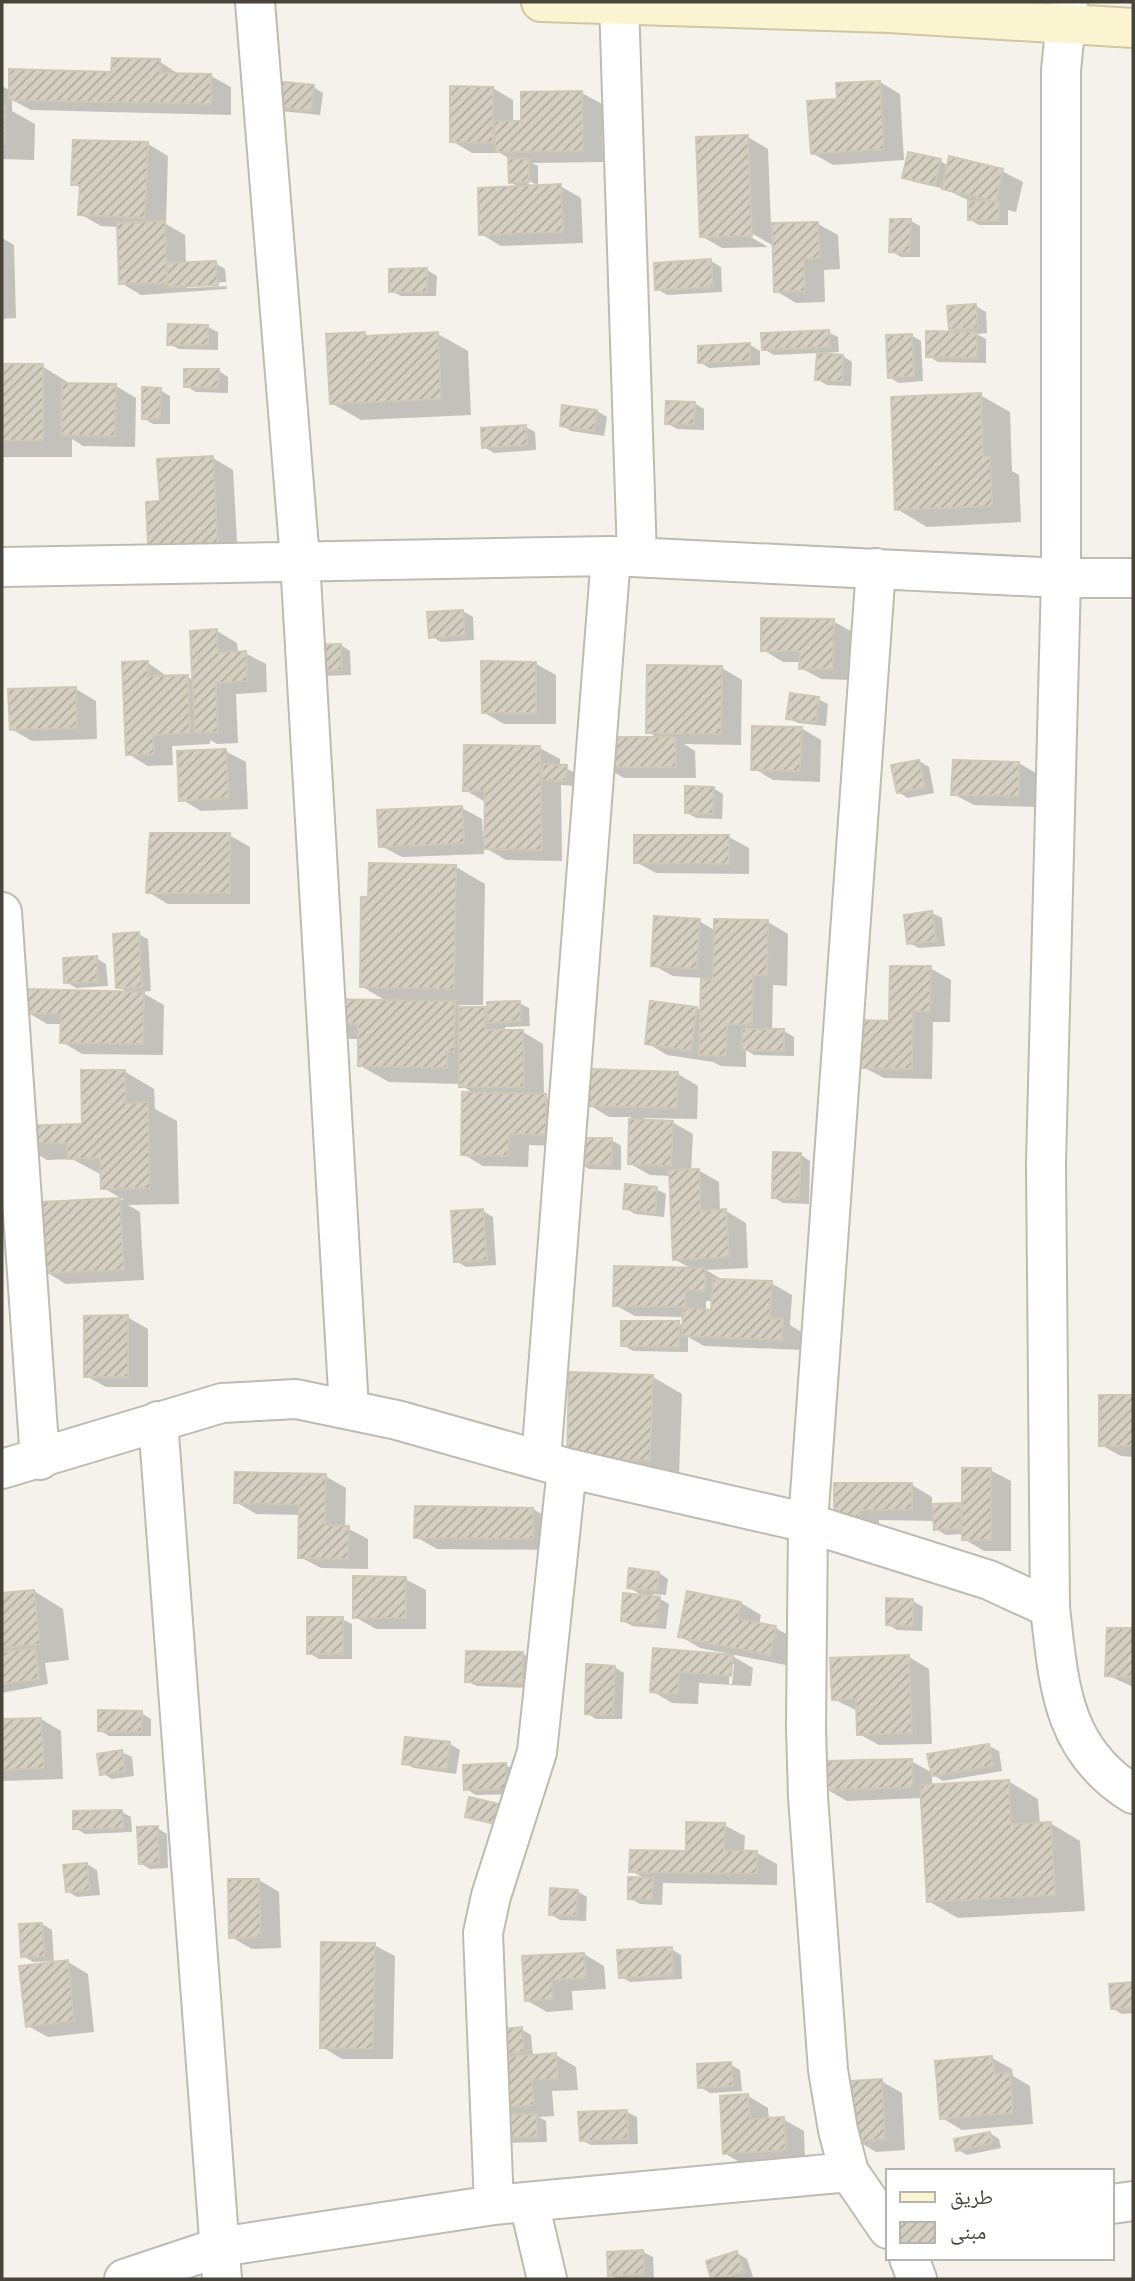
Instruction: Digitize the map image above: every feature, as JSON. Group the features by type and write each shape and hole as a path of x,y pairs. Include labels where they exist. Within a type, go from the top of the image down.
{"street":[{"path":"255,2 300,559 349,1409"},
{"path":"541,2 890,7 1066,13 1133,28"},
{"path":"548,2279 512,2204 483,1933 491,1896 537,1752 554,1464 624,556 619,4"},
{"path":"1066,13 1061,578 1046,1163 1051,1608 1060,1695 1076,1735 1101,1765 1133,1794"},
{"path":"2,566 300,559 624,556 1061,578 1133,578"},
{"path":"876,568 808,1523 808,1797 828,2070 838,2130 849,2172 886,2226"},
{"path":"2,912 40,1460"},
{"path":"2,1469 40,1460 222,1403 296,1399 349,1409 554,1464 808,1523 989,1580 1051,1608"},
{"path":"158,1421 221,2263"},
{"path":"124,2279 221,2263 512,2204 849,2172"},
{"path":"1114,2204 1133,2202"},
{"path":"910,2260 917,2279"}],"building":[{"path":"112,58 160,59 160,73 211,74 211,104 9,100 9,69 111,72"},
{"path":"263,80 314,85 311,111 261,105"},
{"path":"880,81 884,149 811,154 807,101 837,99 836,83"},
{"path":"450,86 493,87 493,143 450,142"},
{"path":"582,91 583,151 495,152 494,121 521,121 521,92"},
{"path":"2,105 5,105 5,144 2,144"},
{"path":"748,135 752,236 700,237 696,137"},
{"path":"73,140 148,142 145,218 78,215 80,185 71,185"},
{"path":"908,152 941,159 935,185 902,178"},
{"path":"949,156 1003,169 996,202 942,189"},
{"path":"508,158 529,159 529,182 509,183"},
{"path":"561,184 563,232 479,235 478,188"},
{"path":"968,201 999,201 999,221 968,220"},
{"path":"890,219 911,219 910,253 889,252"},
{"path":"165,221 167,283 119,284 117,223"},
{"path":"818,222 820,258 804,259 805,291 774,292 772,223"},
{"path":"711,259 713,287 655,290 654,263"},
{"path":"216,261 218,285 168,287 167,263"},
{"path":"427,268 427,292 389,292 389,269"},
{"path":"976,304 978,328 949,330 947,306"},
{"path":"168,324 208,325 208,345 167,345"},
{"path":"829,330 830,347 762,350 761,333"},
{"path":"926,331 977,332 977,358 926,357"},
{"path":"365,332 365,336 438,332 441,399 330,404 326,334"},
{"path":"912,334 914,376 888,378 886,335"},
{"path":"750,343 750,361 698,363 698,346"},
{"path":"817,353 843,355 842,381 815,380"},
{"path":"2,364 43,364 43,440 2,441"},
{"path":"184,369 219,369 218,388 184,387"},
{"path":"62,383 116,384 115,436 61,435"},
{"path":"142,387 161,388 160,419 142,419"},
{"path":"981,393 983,457 990,456 992,506 895,510 891,397"},
{"path":"666,401 695,402 694,425 665,424"},
{"path":"562,405 597,410 594,431 560,426"},
{"path":"526,425 527,445 482,448 481,428"},
{"path":"213,456 218,548 149,565 146,502 160,501 157,459"},
{"path":"463,610 465,635 429,638 427,612"},
{"path":"761,618 834,619 833,669 799,669 800,651 761,651"},
{"path":"217,629 218,653 246,651 247,681 216,683 218,732 195,733 190,631"},
{"path":"341,644 342,670 309,671 307,645"},
{"path":"148,661 148,676 188,675 190,733 153,735 154,754 126,755 122,662"},
{"path":"481,661 536,662 536,713 482,713"},
{"path":"647,665 722,666 721,734 646,733"},
{"path":"76,687 77,728 10,730 8,689"},
{"path":"790,693 819,697 816,722 786,719"},
{"path":"752,726 802,727 800,771 751,770"},
{"path":"602,737 675,737 676,767 602,767"},
{"path":"464,745 540,746 542,850 484,849 485,791 463,791"},
{"path":"226,749 229,798 179,801 177,751"},
{"path":"919,760 925,787 897,793 891,765"},
{"path":"953,760 1019,762 1019,796 951,795"},
{"path":"543,764 567,765 566,781 542,780"},
{"path":"685,786 714,787 713,814 685,813"},
{"path":"462,806 464,843 379,847 377,810"},
{"path":"150,833 230,833 230,893 146,893"},
{"path":"634,835 729,835 729,864 634,863"},
{"path":"369,863 456,865 454,989 360,987 361,897 368,897"},
{"path":"932,911 936,941 907,944 904,915"},
{"path":"654,916 700,919 697,969 651,966"},
{"path":"714,919 768,920 767,975 753,975 752,1025 727,1024 726,1056 699,1055 701,979 713,980"},
{"path":"139,932 142,987 116,988 113,934"},
{"path":"97,956 98,982 64,983 63,958"},
{"path":"890,966 931,966 930,1012 913,1011 912,1069 861,1068 863,1020 889,1021"},
{"path":"25,989 144,992 143,1044 60,1043 61,1014 25,1013"},
{"path":"320,999 455,1001 454,1052 447,1052 447,1068 358,1066 358,1024 319,1023"},
{"path":"520,1001 521,1021 488,1023 487,1002"},
{"path":"650,1001 697,1007 691,1051 645,1044"},
{"path":"459,1007 485,1007 485,1030 523,1030 524,1087 459,1087"},
{"path":"742,1029 784,1029 784,1051 742,1050"},
{"path":"589,1069 678,1072 677,1108 587,1106"},
{"path":"81,1070 125,1070 126,1103 148,1102 150,1188 101,1189 100,1158 67,1159 67,1143 15,1144 14,1126 82,1124"},
{"path":"462,1092 546,1094 546,1135 509,1134 508,1156 461,1155"},
{"path":"629,1119 673,1121 671,1166 628,1164"},
{"path":"578,1138 612,1138 611,1165 578,1164"},
{"path":"773,1152 801,1153 799,1199 772,1198"},
{"path":"699,1169 701,1211 726,1209 729,1257 673,1260 669,1170"},
{"path":"625,1184 657,1187 655,1213 623,1209"},
{"path":"120,1198 124,1270 44,1273 41,1202"},
{"path":"483,1209 487,1260 454,1262 451,1211"},
{"path":"614,1266 705,1268 705,1291 686,1290 685,1307 613,1306"},
{"path":"713,1279 772,1281 770,1319 783,1319 782,1340 682,1336 683,1308 711,1310"},
{"path":"128,1315 128,1377 84,1377 84,1316"},
{"path":"621,1321 679,1321 679,1347 621,1346"},
{"path":"569,1372 653,1375 650,1461 567,1458"},
{"path":"1099,1395 1133,1395 1133,1446 1099,1446"},
{"path":"962,1468 991,1468 991,1540 962,1540"},
{"path":"235,1472 326,1474 325,1525 349,1526 348,1559 298,1558 299,1505 234,1503"},
{"path":"834,1483 912,1483 912,1510 859,1510 859,1535 834,1535"},
{"path":"960,1503 961,1528 934,1530 932,1504"},
{"path":"415,1506 533,1508 533,1539 414,1538"},
{"path":"629,1568 659,1572 657,1591 627,1588"},
{"path":"353,1576 406,1577 406,1618 353,1618"},
{"path":"34,1590 40,1644 2,1648 2,1593"},
{"path":"687,1591 741,1602 738,1619 776,1626 770,1655 678,1637"},
{"path":"623,1593 660,1597 657,1624 621,1621"},
{"path":"886,1598 913,1599 913,1626 886,1625"},
{"path":"307,1617 343,1617 343,1654 307,1654"},
{"path":"1107,1628 1133,1628 1133,1677 1105,1676"},
{"path":"35,1648 39,1679 2,1684 2,1652"},
{"path":"653,1648 733,1655 731,1676 679,1672 678,1694 650,1692"},
{"path":"466,1651 523,1652 522,1683 465,1682"},
{"path":"909,1655 912,1733 857,1735 856,1699 832,1700 830,1658"},
{"path":"586,1664 615,1666 613,1715 585,1714"},
{"path":"98,1710 142,1711 142,1732 98,1731"},
{"path":"41,1718 44,1768 2,1770 2,1719"},
{"path":"405,1737 450,1742 447,1769 402,1764"},
{"path":"989,1744 993,1766 932,1776 927,1754"},
{"path":"122,1750 125,1771 100,1775 97,1754"},
{"path":"912,1759 913,1787 825,1790 824,1761"},
{"path":"506,1763 507,1789 464,1790 463,1765"},
{"path":"1009,1780 1011,1824 1051,1822 1055,1895 927,1902 920,1785"},
{"path":"469,1797 499,1804 495,1824 465,1817"},
{"path":"122,1810 123,1828 73,1829 73,1811"},
{"path":"686,1822 725,1823 724,1850 757,1851 757,1874 629,1872 630,1850 686,1851"},
{"path":"158,1826 159,1863 139,1864 137,1827"},
{"path":"87,1863 90,1890 66,1892 63,1865"},
{"path":"628,1877 653,1878 652,1900 628,1899"},
{"path":"228,1879 259,1879 261,1937 229,1938"},
{"path":"550,1888 578,1890 576,1916 549,1915"},
{"path":"42,1923 45,1956 21,1957 19,1924"},
{"path":"321,1942 375,1943 373,2049 320,2048"},
{"path":"672,1947 673,1975 619,1978 617,1950"},
{"path":"584,1953 586,1978 552,1980 553,1999 525,2001 522,1956"},
{"path":"68,1960 74,2021 26,2027 19,1966"},
{"path":"1133,1982 1133,2008 1111,2009 1109,1984"},
{"path":"522,2027 524,2052 496,2055 493,2030"},
{"path":"556,2053 558,2079 532,2080 534,2105 483,2109 505,2057"},
{"path":"992,2056 994,2074 1010,2072 1013,2113 940,2119 935,2061"},
{"path":"731,2062 733,2086 698,2088 697,2064"},
{"path":"882,2079 885,2139 854,2141 851,2081"},
{"path":"748,2094 750,2119 784,2117 786,2150 723,2154 720,2096"},
{"path":"627,2110 628,2139 580,2141 578,2112"},
{"path":"537,2114 537,2137 491,2138 490,2115"},
{"path":"990,2132 992,2143 956,2151 954,2139"},
{"path":"643,2250 644,2274 608,2276 607,2252"},
{"path":"737,2251 744,2272 711,2279 706,2261"}]}
